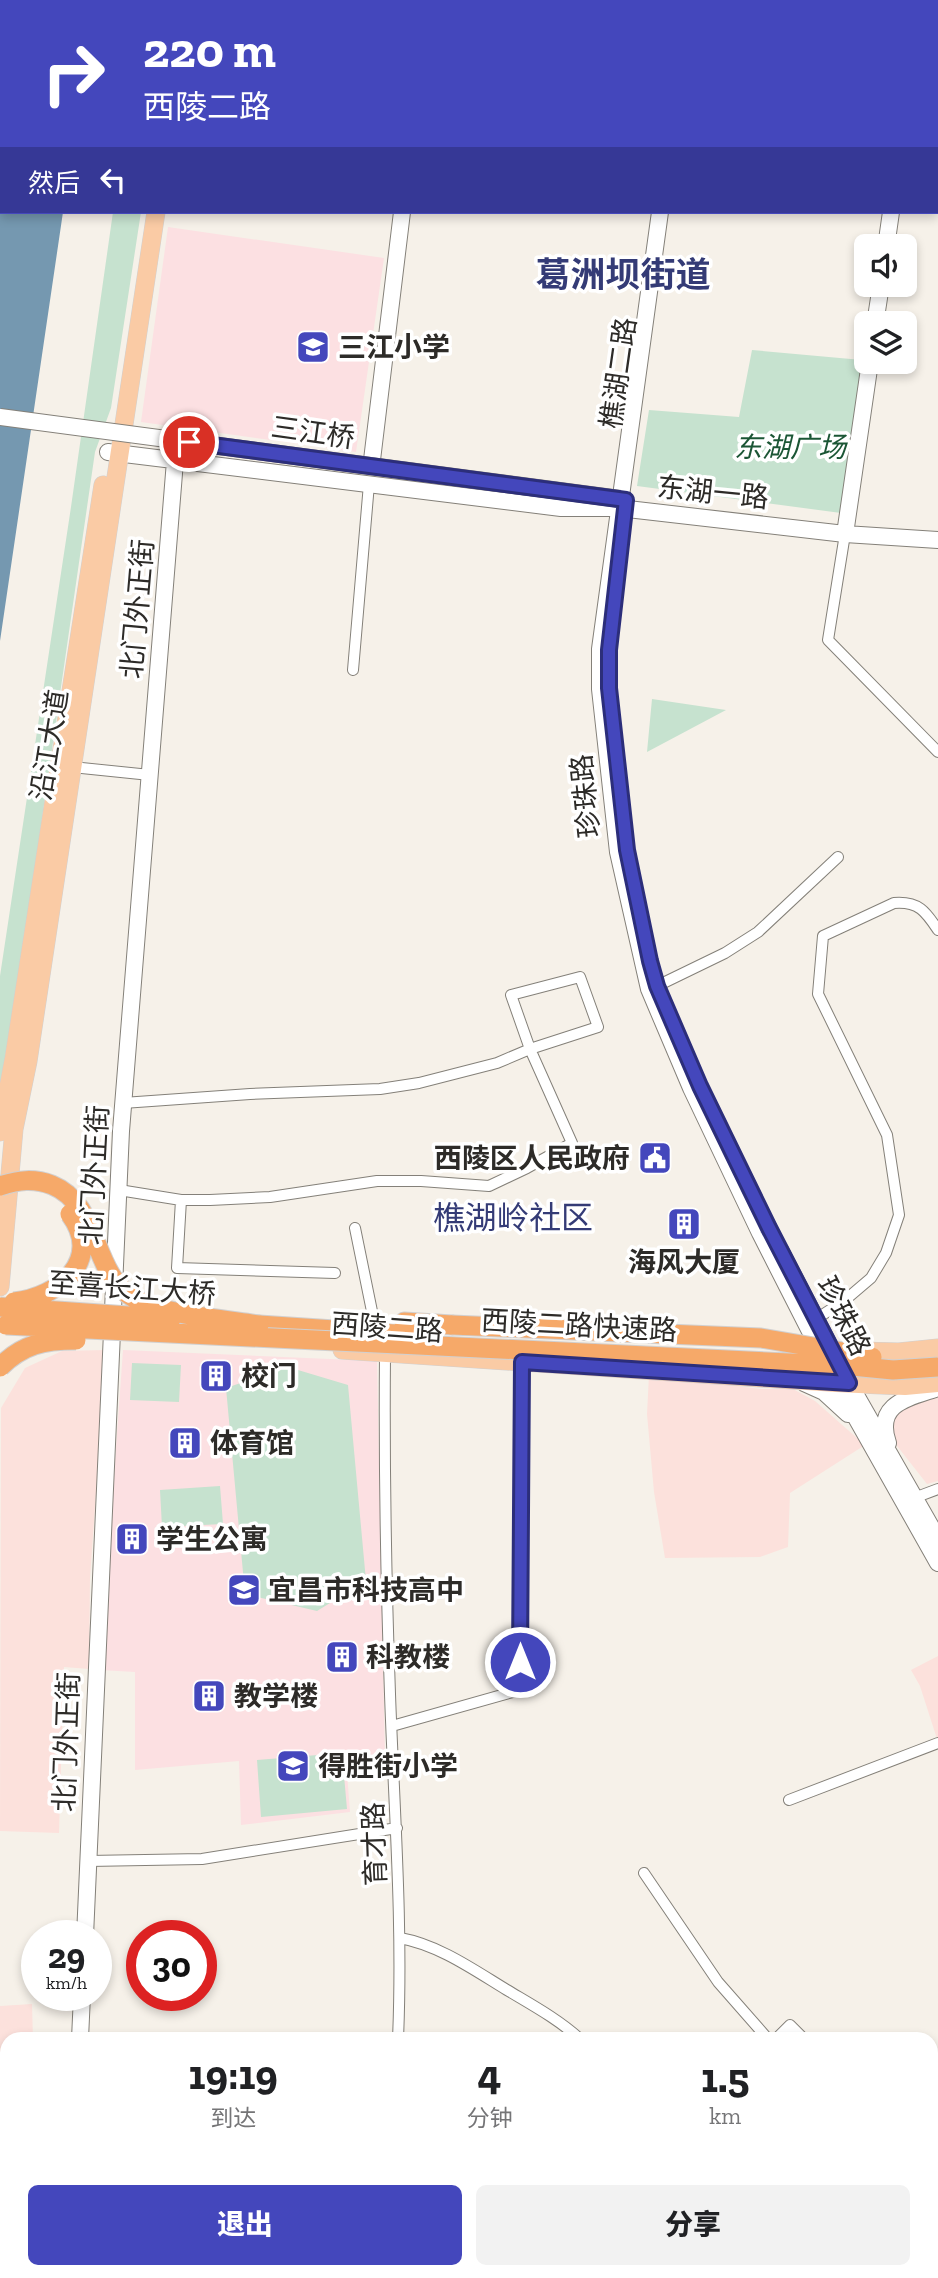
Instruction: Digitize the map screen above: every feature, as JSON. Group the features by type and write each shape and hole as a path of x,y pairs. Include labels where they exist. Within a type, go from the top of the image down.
{"highway":[{"path":"0,1186 16,1181 35,1181 59,1188 70,1195 82,1209 108,1271 122,1290 136,1300 158,1308 260,1325"},
{"path":"0,1200 26,1192 54,1199 73,1218 81,1251 75,1269 61,1285 24,1301 0,1304"},
{"name":"至喜长江大桥","path":"0,1304 260,1325"},
{"path":"348,1324 452,1325 761,1338 872,1357"},
{"name":"西陵二路快速路","path":"260,1325 643,1350 872,1357 938,1356"},
{"name":"至喜长江大桥","path":"0,1328 217,1336"},
{"path":"0,1367 12,1355 29,1346 55,1340 217,1336"},
{"name":"西陵二路快速路","path":"217,1336 893,1370 938,1367"}],"main road":[{"name":"沿江大道","path":"118,427 145,214"},
{"name":"沿江大道","path":"0,1132 156,214"},
{"path":"372,460 402,214"},
{"name":"樵湖二路","path":"623,504 660,214"},
{"name":"樵湖二路","path":"623,504 667,214"},
{"path":"888,234 891,214"},
{"path":"846,529 868,374"},
{"name":"三江桥","path":"0,417 623,504"},
{"name":"三江桥","path":"0,427 623,504"},
{"path":"118,427 562,486 623,504 938,540"},
{"name":"沿江大道","path":"0,1287 13,1129 28,1061 72,767 114,453"},
{"name":"东湖一路","path":"114,453 561,508 623,504"},
{"name":"北门外正街","path":"86,1920 110,1335 114,1312 123,1103 175,461"},
{"name":"珍珠路","path":"623,504 609,650 609,688 627,850 644,936 657,986 700,1086 816,1319 826,1350"},
{"name":"珍珠路","path":"623,504 600,649 600,689 618,852 649,989 691,1088 760,1233 843,1383 938,1539"},
{"path":"846,529 938,533"},
{"name":"西陵二路","path":"0,1304 348,1324"},
{"name":"西陵二路","path":"375,1324 826,1350 899,1352 938,1348"},
{"name":"西陵二路","path":"0,1328 843,1383 938,1385"},
{"path":"795,1380 824,1392 840,1405 860,1428"},
{"name":"珍珠路","path":"843,1383 860,1428 938,1563"},
{"path":"903,1478 886,1438 885,1422 888,1413 896,1403 938,1385"},
{"path":"80,2032 81,2011"}],"street":[{"path":"353,670 369,484"},
{"path":"846,529 828,640 938,752"},
{"path":"72,767 150,775"},
{"path":"657,986 725,953 758,932 838,858"},
{"path":"816,1319 844,1301 871,1278 886,1252 899,1214 887,1135 818,995 823,936 894,903 905,902 924,910 938,930"},
{"path":"119,1190 181,1200 270,1197 377,1181 489,1185 572,1143 530,1049 511,995 580,977 598,1027 530,1049 497,1063 419,1083 380,1089 123,1103"},
{"path":"181,1200 177,1268 335,1273"},
{"path":"355,1228 375,1324"},
{"name":"育才路","path":"385,1353 384,1441 400,1938 398,2032"},
{"path":"392,1726 520,1690 522,1362"},
{"path":"914,1498 938,1489"},
{"path":"789,1800 938,1743"},
{"path":"88,1861 202,1859 397,1828"},
{"path":"644,1873 718,1982 762,2032"},
{"path":"400,1938 413,1940 455,1958 555,2019 571,2032"},
{"path":"783,2032 790,2025 797,2032"}],"shaded area":[{"path":"168,227 384,258 356,452 141,422"},
{"path":"106,1350 90,1578 89,1669 64,1667 59,1833 0,1831 1,1408 25,1368 62,1351"},
{"name":"宜昌市科技高中","path":"123,1350 377,1361 385,1757 346,1760 350,1812 241,1825 239,1761 135,1770 135,1672 100,1670"},
{"path":"649,1375 761,1389 793,1389 815,1401 865,1445 790,1493 788,1547 760,1557 665,1558 654,1492 647,1414"},
{"path":"938,1393 938,1481 927,1484 890,1437 897,1408"},
{"path":"938,1656 938,1742 920,1686 911,1670"},
{"path":"21,2005 21,2011 32,2011 33,2032 0,2032 0,2006"}],"green space":[{"path":"113,214 141,214 111,408 95,452 0,1109 0,976"},
{"name":"东湖广场","path":"752,350 854,359 854,374 860,374 841,513 637,486 649,410 739,417"},
{"path":"652,699 726,710 647,752"},
{"path":"132,1363 181,1365 179,1402 130,1400"},
{"path":"288,1367 348,1385 366,1581 317,1611 245,1594 226,1388"},
{"path":"220,1486 223,1524 162,1527 160,1490"},
{"path":"342,1753 347,1809 261,1817 257,1760"}],"water":[{"path":"0,214 63,214 0,641"}],"place":[{"name":"三江小学","path":"313,347"},
{"name":"西陵区人民政府","path":"655,1158"},
{"name":"海风大厦","path":"684,1224"},
{"name":"校门","path":"216,1376"},
{"name":"体育馆","path":"185,1443"},
{"name":"学生公寓","path":"132,1539"},
{"name":"宜昌市科技高中","path":"244,1590"},
{"name":"科教楼","path":"342,1657"},
{"name":"教学楼","path":"209,1696"},
{"name":"得胜街小学","path":"293,1766"}],"district":[{"name":"葛洲坝街道","path":"623,275"},
{"name":"樵湖岭社区","path":"513,1218"}],"route":[{"path":"189,442 626,500 609,650 609,688 627,850 650,961 657,986 700,1086 849,1383 522,1362 520,1662"}]}
